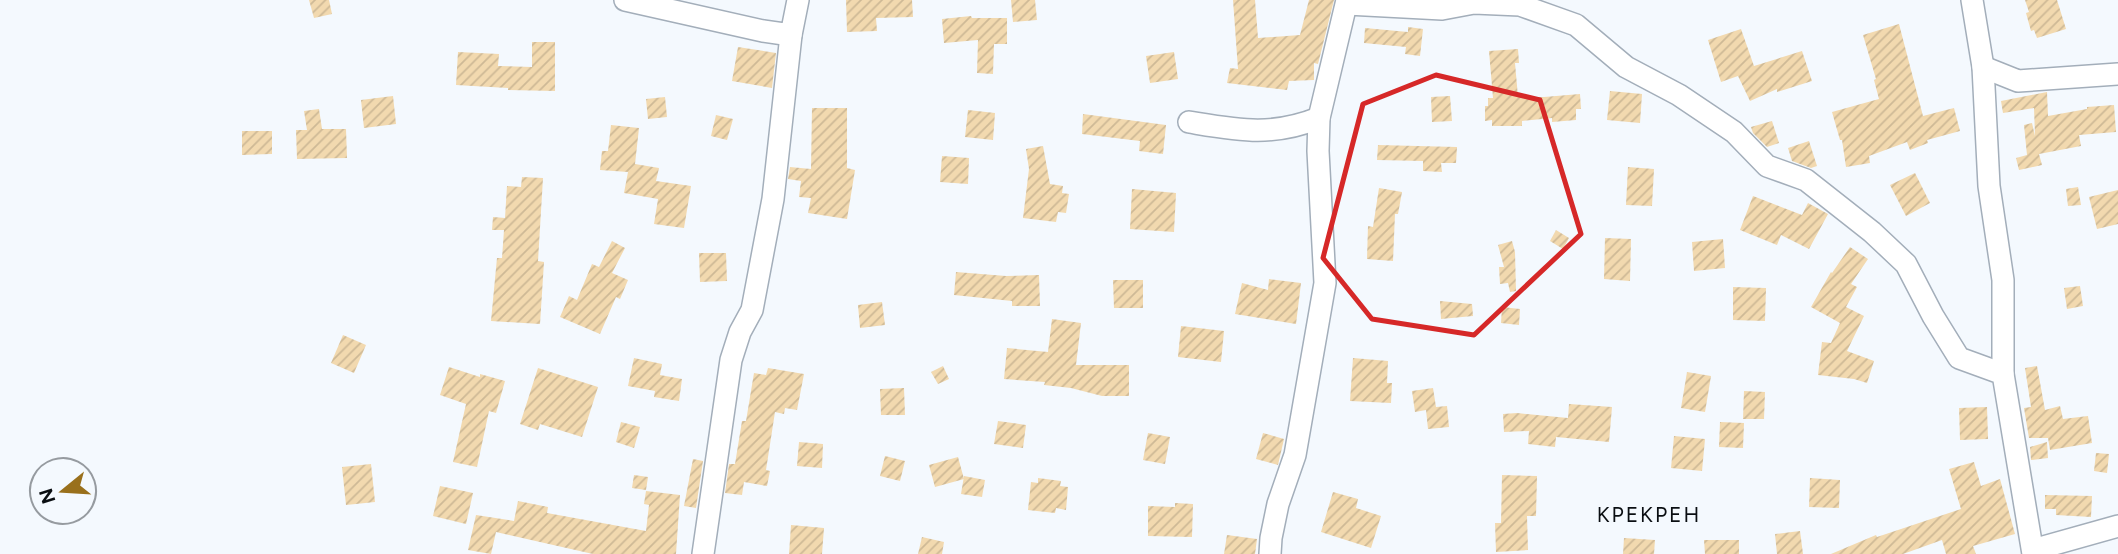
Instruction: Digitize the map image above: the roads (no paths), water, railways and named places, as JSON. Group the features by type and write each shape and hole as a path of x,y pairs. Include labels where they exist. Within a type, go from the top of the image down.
{"street":[{"path":"625,0 791,35"},
{"path":"703,554 731,360 740,332 752,310 773,199 791,35 798,0"},
{"path":"1972,0 1983,67 1989,186 2003,280 2003,374 2033,552 2118,526"},
{"path":"1270,554 1278,504 1295,455 1325,283 1318,151 1319,118 1347,2 1442,9 1474,3 1518,2 1576,25 1626,67 1679,95 1734,132 1767,166 1806,180 1872,232 1906,264 1959,358 2003,374"},
{"path":"1983,67 2018,81 2118,74"},
{"path":"1189,122 1249,131 1276,130 1319,118"}],"district":[{"name":"KPEKPEH","path":"1649,514"}]}
